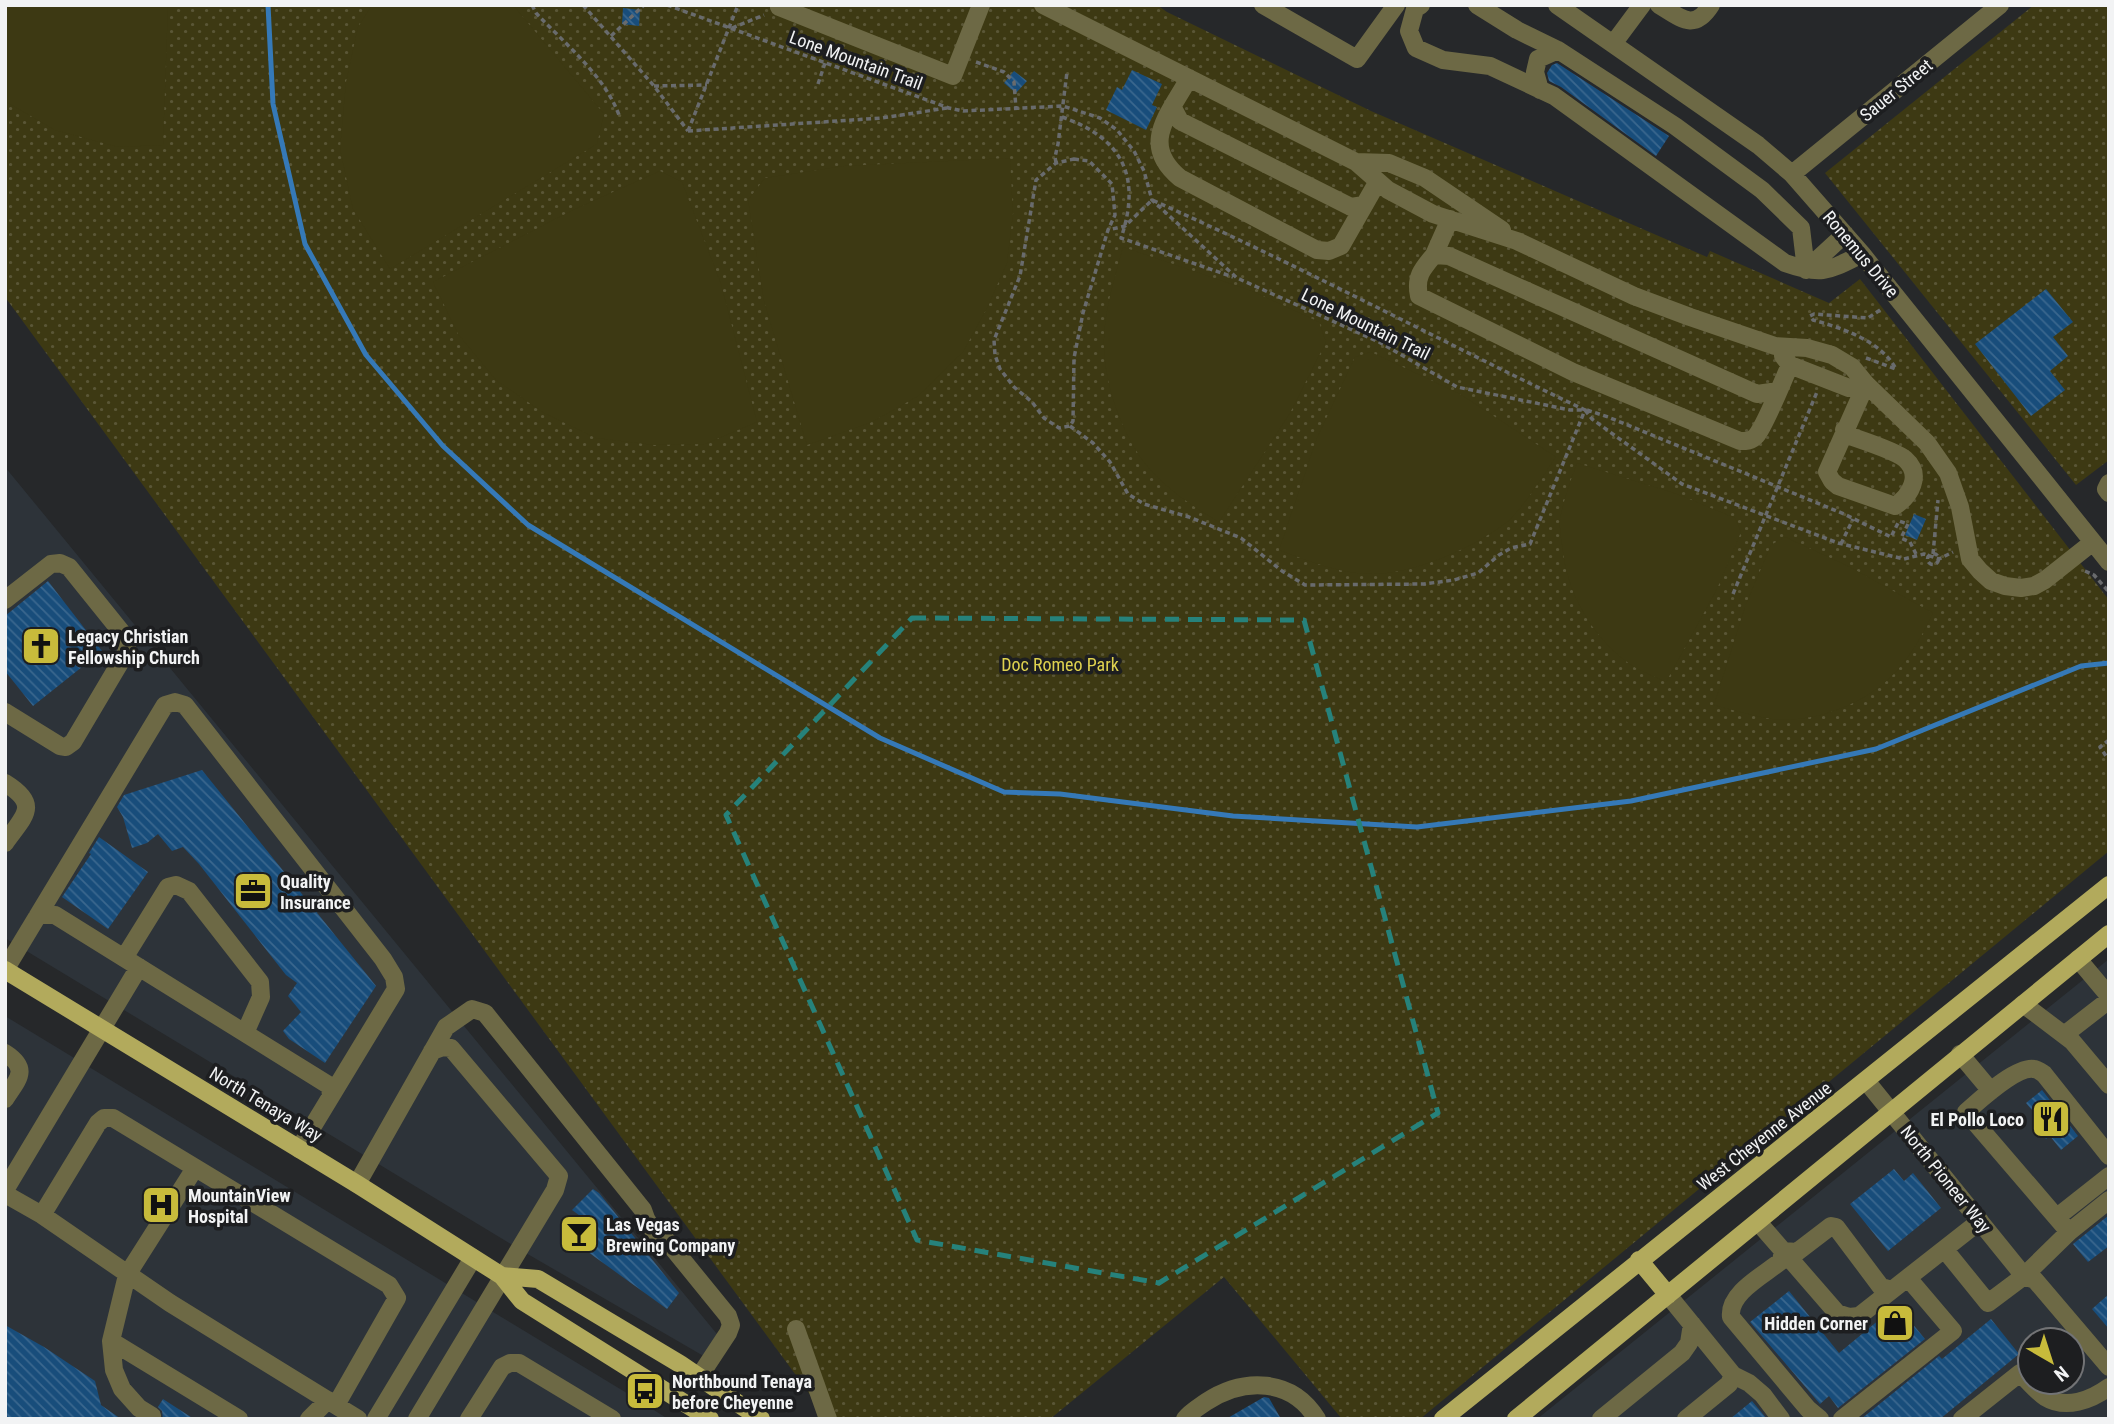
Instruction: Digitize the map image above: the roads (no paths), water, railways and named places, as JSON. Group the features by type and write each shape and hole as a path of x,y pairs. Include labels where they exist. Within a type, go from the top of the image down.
{"main road":[{"name":"West Cheyenne Avenue","path":"1443,1419 1639,1260 1867,1082 2109,885"},
{"path":"1516,1419 2109,934"},
{"name":"North Tenaya Way","path":"5,970 357,1184 502,1276 522,1301 710,1419"},
{"path":"1639,1260 1668,1295"},
{"name":"North Tenaya Way","path":"502,1276 538,1279 699,1377 761,1419"}],"street":[{"path":"780,6 954,76 981,5"},
{"path":"1043,5 1356,162 1388,190 1433,214 1517,242 1660,306 1775,346 1807,348 1832,355 1852,367 1927,443 1948,473 1960,507 1970,559 1991,581 2013,587 2034,586 2093,542"},
{"path":"1263,5 1357,59 1393,6"},
{"path":"1421,5 1415,9 1409,31 1416,48 1443,60 1490,66 1554,96 1785,263 1806,270 1823,271 1862,254"},
{"path":"1477,5 1517,30 1558,50 1675,126 1762,190 1801,228 1806,270"},
{"name":"Ronemus Drive","path":"1557,5 1758,145 1792,174 1862,254 2109,562"},
{"path":"1659,5 1687,21 1697,20 1711,5"},
{"name":"Sauer Street","path":"1792,174 2000,5"},
{"path":"1613,44 1643,6"},
{"path":"1540,90 1535,72 1538,59 1558,50"},
{"path":"1189,78 1158,137 1160,155 1167,167 1180,178 1317,250 1329,251 1341,246 1378,181"},
{"path":"1173,108 1180,121 1351,207 1364,205"},
{"path":"1356,162 1389,163 1425,177 1517,242"},
{"path":"1450,219 1434,255 1421,271 1416,284 1419,296 1573,372 1741,441 1750,441 1757,435 1790,365"},
{"path":"1806,270 1845,234"},
{"path":"1434,255 1450,256 1757,394 1778,391"},
{"path":"1775,346 1790,365 1822,379 1849,388 1866,384"},
{"path":"1844,430 1847,435 1905,458 1914,471 1913,486 1905,499 1895,506 1838,486 1827,472 1844,430 1866,384"},
{"path":"2109,483 2105,489 2109,493"},
{"path":"5,600 51,564 60,563 69,567 127,639 127,651 74,742 66,747 60,746 5,712"},
{"path":"5,970 164,705 175,702 185,705 394,976 396,989 299,1149"},
{"path":"5,783 22,794 27,804 26,813 5,843"},
{"path":"245,1033 261,998 260,982 189,891 176,885 169,887 101,1028 5,1192 127,1275 358,1419"},
{"path":"38,915 55,915 132,962 330,1086 331,1096"},
{"path":"2064,1035 2109,998 2078,959"},
{"path":"2023,1004 2072,1041 2109,1085"},
{"path":"357,1184 446,1027 472,1009 485,1013 643,1210 659,1237 667,1241 728,1316 731,1325 728,1332 699,1377"},
{"path":"417,1419 555,1190 559,1176 451,1048 443,1047 432,1051"},
{"path":"5,1053 16,1060 20,1068 20,1075 5,1099"},
{"path":"1960,1054 1991,1091"},
{"path":"2069,1232 1966,1111 2024,1070 2036,1069 2044,1074 2109,1156"},
{"name":"North Pioneer Way","path":"1867,1082 2024,1276 2035,1280 2109,1367"},
{"path":"41,1215 98,1123 104,1118 113,1118 395,1290 397,1298 332,1403 309,1419"},
{"path":"152,1416 139,1408 122,1389 114,1370 111,1341 127,1275 195,1168"},
{"path":"2057,1217 2109,1176"},
{"path":"1945,1250 1988,1303 2024,1276 2069,1232 2109,1200"},
{"path":"1758,1222 1837,1313 1849,1317 1859,1316 1980,1221"},
{"path":"1783,1251 1797,1252 1831,1227 1836,1227 1881,1287 1892,1290"},
{"path":"1783,1251 1781,1261 1735,1298 1730,1307 1731,1317 1808,1409 1820,1419"},
{"path":"376,1419 473,1258"},
{"path":"1842,1419 1953,1331 1908,1278"},
{"path":"1668,1295 1733,1375 1749,1383 1763,1395 1781,1419"},
{"path":"1601,1419 1682,1353 1689,1343 1692,1324"},
{"path":"796,1329 828,1419"},
{"path":"111,1341 239,1419"},
{"path":"469,1419 502,1367 510,1363 519,1363 612,1419"},
{"path":"1962,1419 2020,1373 2046,1398 2069,1404 2095,1396 2109,1387"},
{"path":"1686,1419 1729,1384 1733,1375"},
{"path":"1185,1419 1229,1388 1252,1384 1274,1387 1298,1396 1317,1419"}],"waterway":[{"path":"268,5 273,104 305,244 366,355 443,446 528,525 880,738 1004,792 1060,794 1233,816 1417,827 1631,801 1876,749 2081,666 2109,663"}],"place":[{"name":"Legacy Christian Fellowship Church","path":"41,646"},
{"name":"Quality Insurance","path":"253,891"},
{"name":"El Pollo Loco","path":"2051,1119"},
{"name":"MountainView Hospital","path":"161,1205"},
{"name":"Las Vegas Brewing Company","path":"579,1234"},
{"name":"Hidden Corner","path":"1895,1323"},
{"name":"Northbound Tenaya before Cheyenne","path":"645,1391"}],"park label":[{"name":"Doc Romeo Park","path":"1060,664"}]}
